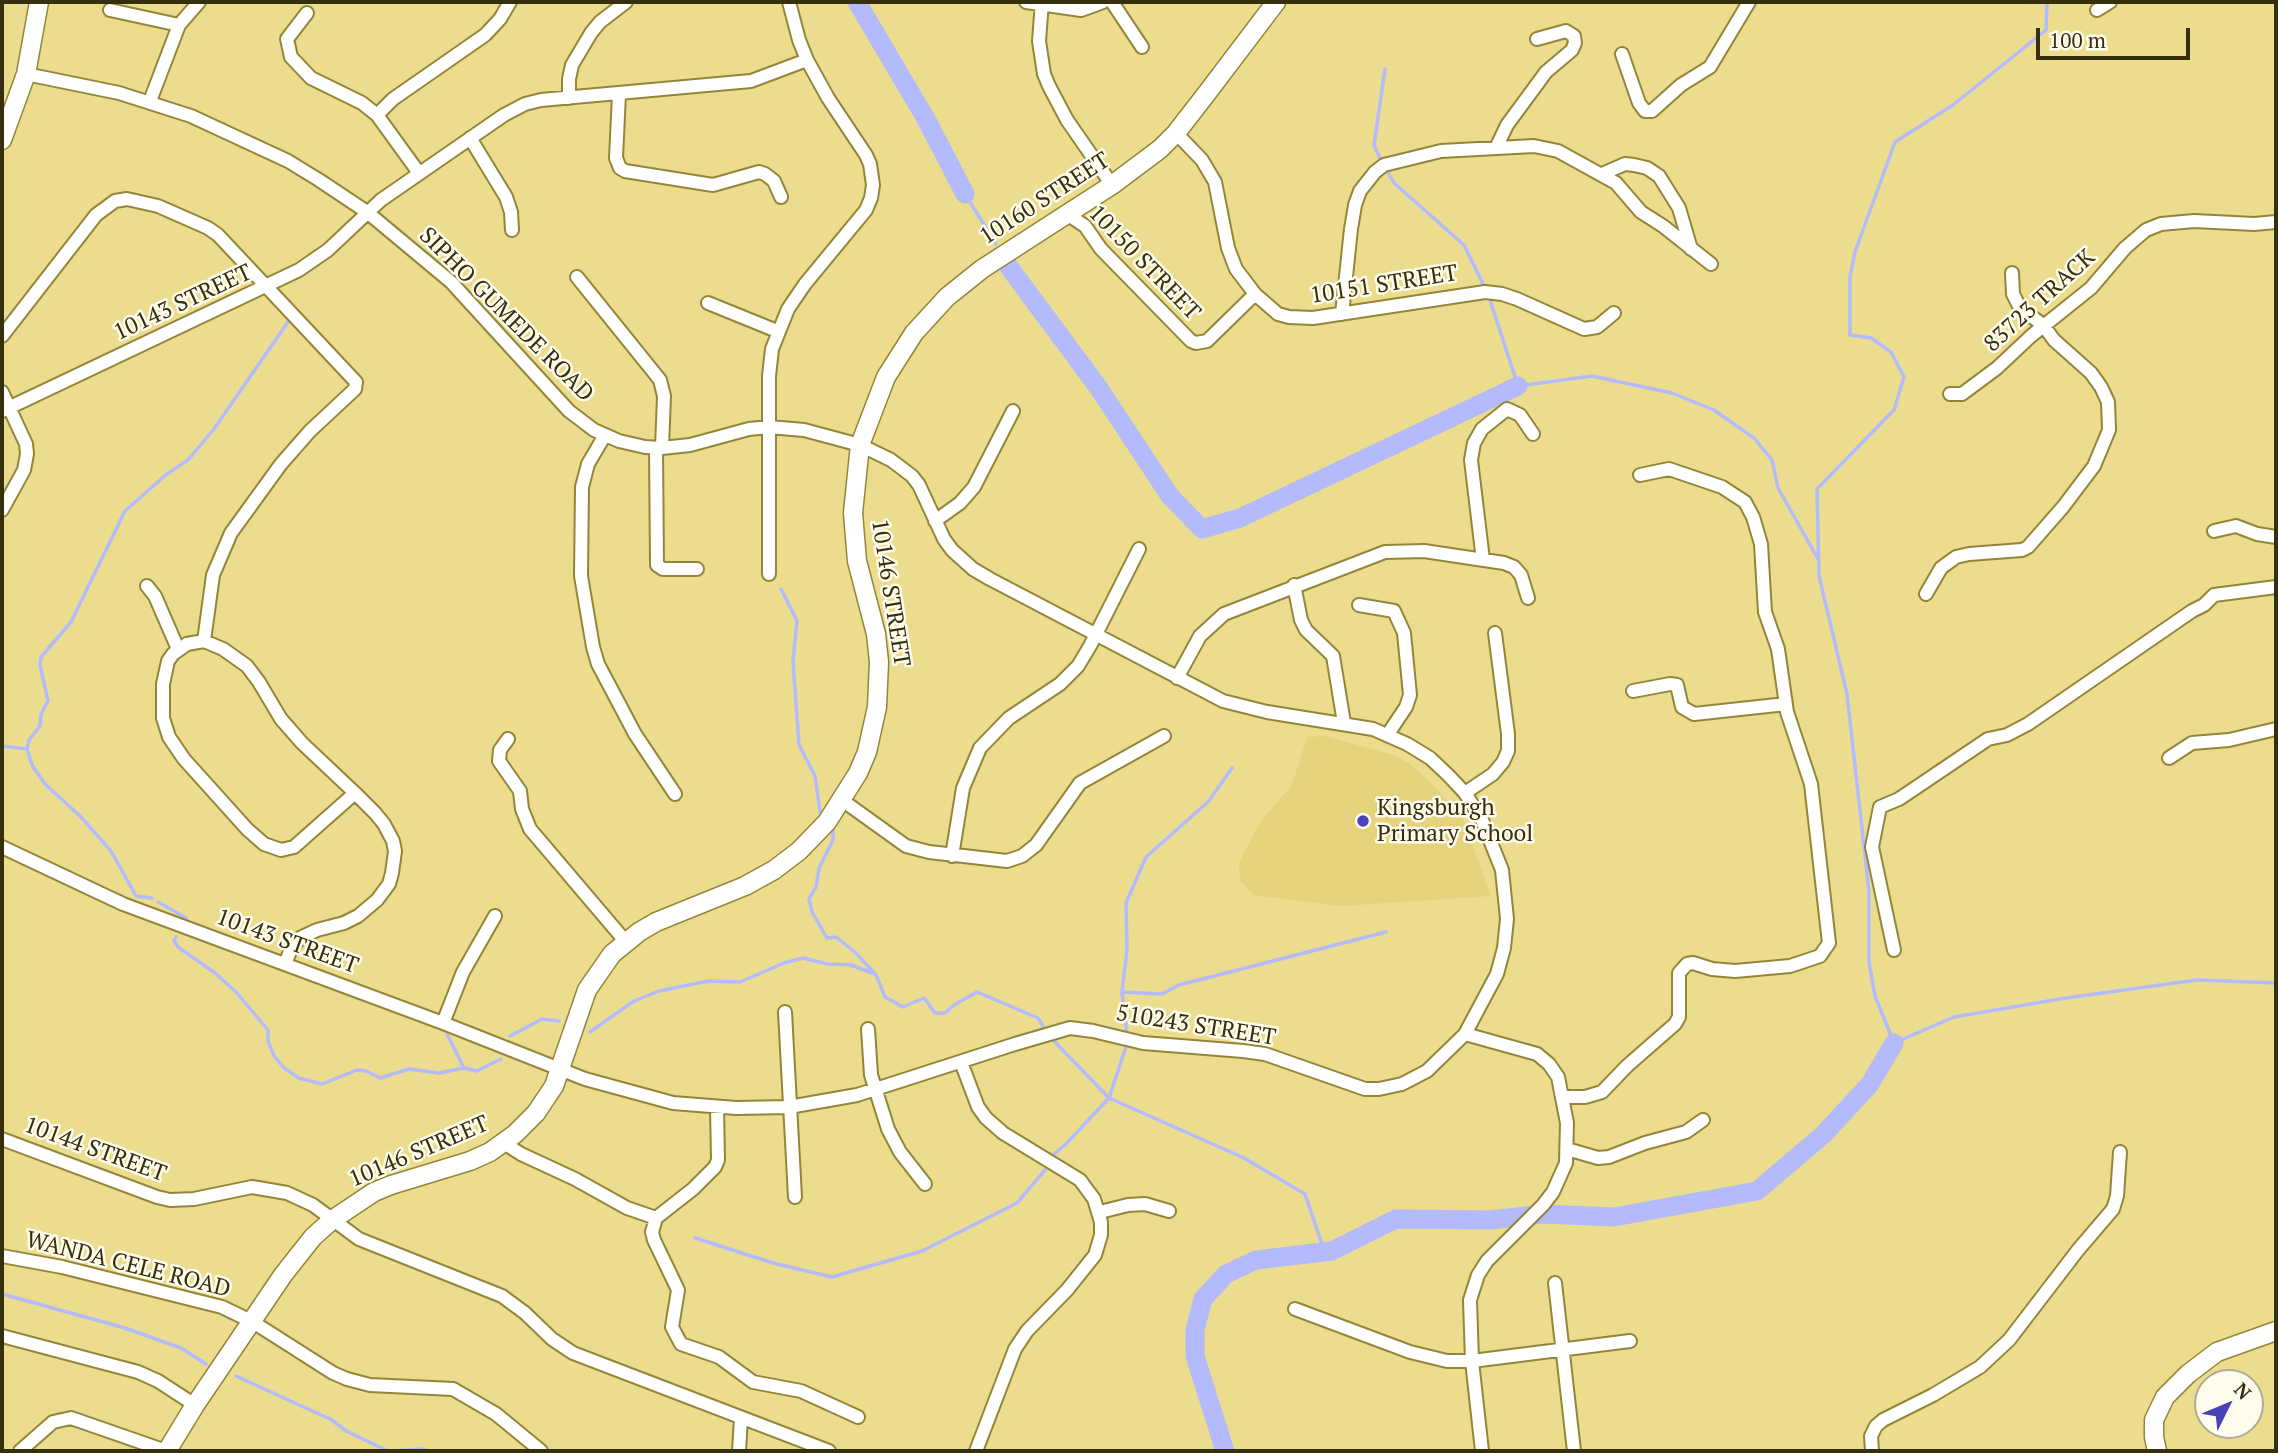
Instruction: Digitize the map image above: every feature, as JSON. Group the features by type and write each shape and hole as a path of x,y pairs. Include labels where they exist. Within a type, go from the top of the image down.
{"street":[{"path":"2,140 26,74 39,2"},
{"path":"150,101 179,25 199,2"},
{"path":"377,115 393,99 485,35 500,19 510,2"},
{"path":"569,98 570,72 591,33 626,2"},
{"path":"769,574 769,363 777,331 796,296 866,210 873,185 866,155 823,90 807,60 789,2"},
{"path":"1026,2 1082,9 1103,2"},
{"path":"1112,2 1142,47"},
{"name":"10160 STREET","path":"860,445 886,377 906,344 929,315 965,281 1112,185 1160,149 1276,2"},
{"path":"1622,54 1639,103 1645,111 1652,111 1681,85 1710,67 1749,2"},
{"path":"2097,10 2110,2"},
{"path":"1041,3 1039,41 1044,74 1067,120 1112,185"},
{"path":"110,10 179,25"},
{"path":"307,13 287,39 291,57 311,78 362,103 377,115 419,173"},
{"path":"1496,148 1507,125 1546,72 1572,50 1576,43 1574,36 1566,30 1537,39"},
{"name":"10143 STREET","path":"6,409 267,287 321,255 367,212 419,173 503,115 525,104 751,80 807,60"},
{"name":"SIPHO GUMEDE ROAD","path":"26,74 87,85 150,101 191,116 288,161 367,212 451,282 569,411 605,435 634,445 659,448 769,427 804,430 860,445"},
{"path":"619,94 616,158 620,168 713,185 759,172 774,181 781,197"},
{"name":"10151 STREET","path":"1176,132 1202,160 1215,182 1231,258 1255,294 1278,314 1312,318 1475,292 1502,294 1584,329 1597,327 1614,313"},
{"path":"470,138 506,197 511,212 512,229"},
{"path":"1342,314 1355,205 1360,191 1375,172 1391,163 1424,154 1496,148 1545,148 1580,162 1616,183 1642,212 1711,264"},
{"path":"1602,174 1625,164 1647,168 1658,176 1679,208 1692,249"},
{"path":"2,336 96,215 116,201 127,199 158,206 208,228 228,243 353,378 357,386 352,393 294,448 260,489 231,533 213,575 204,641"},
{"name":"10150 STREET","path":"1067,214 1085,226 1101,249 1191,341 1207,341 1255,294"},
{"name":"83723 TRACK","path":"1950,394 1959,396 1965,393 1997,368 2043,325 2091,288 2135,238 2151,227 2194,221 2254,224 2276,222"},
{"path":"1926,594 1941,568 1956,558 2028,547 2079,487 2102,449 2109,430 2105,395 2091,373 2054,340 2043,325 2020,308 2013,294 2012,273"},
{"path":"577,277 660,380 664,396 659,448 657,565 663,569 697,569"},
{"path":"708,303 777,331"},
{"path":"2,392 6,409 26,444 26,462 2,510"},
{"path":"1483,560 1472,469 1474,443 1482,429 1507,409 1520,415 1533,434"},
{"path":"935,521 960,503 974,487 1013,411"},
{"path":"605,435 588,464 582,487 581,576 591,638 598,664 635,734 675,794"},
{"name":"510243 STREET","path":"561,1069 585,1080 656,1099 717,1107 789,1107 857,1095 1056,1031 1079,1028 1143,1043 1265,1055 1348,1085 1379,1089 1402,1084 1427,1071 1465,1034 1497,974 1504,948 1507,919 1505,883 1496,851 1482,820 1465,793 1430,758 1388,734 1344,723 1240,706 1214,697 973,569 952,550 912,476 891,460 860,445"},
{"name":"10146 STREET","path":"166,1451 298,1254 332,1220 374,1192 470,1161 504,1143 536,1113 554,1086 587,990 605,962 626,942 656,922 745,886 774,870 810,841 842,800 867,752 877,707 879,681 876,634 857,561 854,531 855,481 860,445"},
{"path":"1562,1097 1585,1097 1602,1092 1636,1057 1675,1024 1680,1005 1679,973 1687,964 1735,971 1790,966 1813,959 1826,949 1829,938 1811,784 1786,704 1777,649 1765,612 1761,544 1750,509 1730,490 1674,470 1665,469 1640,475"},
{"path":"2214,531 2236,526 2257,534 2276,537"},
{"path":"952,856 963,788 980,748 1009,718 1046,695 1070,675 1083,659 1139,549"},
{"path":"1177,678 1200,636 1224,614 1374,556 1397,551 1424,551 1504,563 1514,567 1521,575 1528,598"},
{"path":"1294,585 1301,620 1306,630 1333,656 1344,723"},
{"path":"147,586 155,596 178,649"},
{"path":"1894,950 1872,847 1880,807 1899,799 1988,739 2007,735 2028,724 2204,605 2214,595 2276,587"},
{"path":"1359,605 1394,611 1404,633 1410,695 1406,707 1388,734"},
{"path":"1465,793 1493,774 1508,751 1495,633"},
{"path":"285,964 291,949 300,938 358,916 377,900 389,884 394,862 393,841 384,824 355,793 290,730 247,666 223,649 204,641 187,644 178,649 168,661 163,684 163,718 169,737 184,759 258,839 281,850 294,847 355,793"},
{"path":"1633,691 1676,685 1682,707 1694,714 1786,704"},
{"path":"2169,758 2192,743 2229,740 2276,729"},
{"path":"842,800 906,846 952,856 1007,862 1022,856 1036,845 1080,783 1164,736"},
{"path":"508,738 500,750 499,761 520,791 522,809 530,829 626,942"},
{"name":"10143 STREET","path":"2,846 123,904 561,1069"},
{"path":"443,1023 463,972 495,916"},
{"path":"785,1012 795,1197"},
{"path":"868,1029 875,1090 893,1141 925,1184"},
{"path":"1465,1034 1537,1054 1549,1064 1558,1077 1567,1123 1566,1163 1553,1192 1544,1205 1487,1261 1478,1275 1470,1300 1472,1361 1482,1451"},
{"path":"961,1062 978,1107 993,1125 1080,1180 1100,1212 1101,1236 1095,1255 1067,1290 1027,1331 1015,1349 976,1451"},
{"path":"717,1107 718,1160 715,1167 694,1189 656,1218 652,1232 678,1290 672,1327 681,1344 719,1357 753,1382 800,1391 858,1417"},
{"path":"1567,1149 1598,1158 1609,1157 1645,1143 1686,1132 1703,1120"},
{"name":"10144 STREET","path":"2,1139 157,1197 181,1200 243,1188 268,1188 304,1200 359,1239 502,1296 525,1313 552,1339 573,1353 830,1451"},
{"path":"504,1143 627,1208 656,1218"},
{"path":"1872,1451 1871,1436 1883,1420 1980,1367 2009,1339 2113,1209 2117,1196 2120,1152"},
{"path":"1100,1212 1128,1205 1145,1205 1169,1211"},
{"name":"WANDA CELE ROAD","path":"2,1256 62,1267 207,1302 253,1322 347,1379 370,1385 440,1387 464,1394 496,1414 541,1451"},
{"path":"1555,1283 1574,1451"},
{"path":"1295,1309 1430,1359 1472,1361 1630,1341"},
{"path":"2157,1451 2154,1420 2165,1397 2188,1374 2217,1352 2276,1331"},
{"path":"2,1336 138,1373 158,1381 195,1405"},
{"path":"20,1451 53,1422 71,1418 166,1451"},
{"path":"739,1451 741,1418"}],"shaded area":[{"name":"Kingsburgh Primary School","path":"1324,736 1390,754 1409,763 1433,785 1462,817 1491,896 1341,906 1254,895 1240,881 1239,863 1259,824 1292,785 1307,737"}],"waterway":[{"path":"857,2 926,119 965,194"},
{"path":"2047,2 2046,30 1953,105 1895,142 1855,252 1850,277 1850,335 1871,338 1891,352 1904,377 1894,410 1817,489 1819,576 1847,694 1869,891 1869,962 1875,996 1894,1043 1954,1017 2066,998 2197,980 2276,983"},
{"path":"1382,163 1374,145 1385,69"},
{"path":"1386,169 1394,183 1464,245 1485,288"},
{"path":"965,194 996,244"},
{"path":"1006,263 1098,387 1170,496 1202,529 1240,518 1518,386"},
{"path":"1488,294 1518,386 1592,376 1672,393 1714,410 1754,438 1772,460 1778,488 1818,559"},
{"path":"152,898 136,896 111,851 81,817 45,784 32,765 27,749 29,740 40,726 41,714 48,701 40,665 41,657 71,622 125,511 167,474 188,460 214,429 290,319"},
{"path":"781,589 797,621 793,661 799,745 815,776 820,812"},
{"path":"2,746 27,749"},
{"path":"1127,1035 1122,992 1127,950 1126,903 1146,857 1208,802 1232,768"},
{"path":"833,829 833,840 819,868 816,887 809,899 812,912 827,938 836,937 855,952 876,975 885,997 903,1007 924,998 935,1013 945,1013 977,992 1038,1018 1043,1026"},
{"path":"158,902 186,918 184,921"},
{"path":"1122,992 1162,994 1179,985 1386,932"},
{"path":"176,937 174,941 178,947 215,973 237,993 268,1030 268,1041 274,1056 284,1068 299,1078 322,1084 357,1070 380,1078 409,1069 439,1073 464,1068 477,1071 501,1059"},
{"path":"590,1032 634,1001 659,991 708,981 740,982 803,958 827,964 851,965 872,973"},
{"path":"510,1036 542,1019 559,1021"},
{"path":"447,1034 464,1068"},
{"path":"1053,1040 1109,1098 1244,1158 1305,1194 1324,1250"},
{"path":"1225,1451 1195,1356 1195,1330 1203,1299 1226,1274 1256,1260 1332,1251 1396,1219 1490,1220 1544,1214 1614,1217 1757,1191 1824,1134 1870,1084 1894,1043"},
{"path":"1054,1154 1109,1098 1126,1047"},
{"path":"695,1238 773,1263 832,1277 922,1251 1017,1203 1045,1170"},
{"path":"2,1294 125,1328 181,1348 206,1364"},
{"path":"236,1376 332,1420 346,1431 388,1451"},
{"path":"394,1451 428,1451"}],"place":[{"name":"Kingsburgh Primary School","path":"1363,821"}]}
